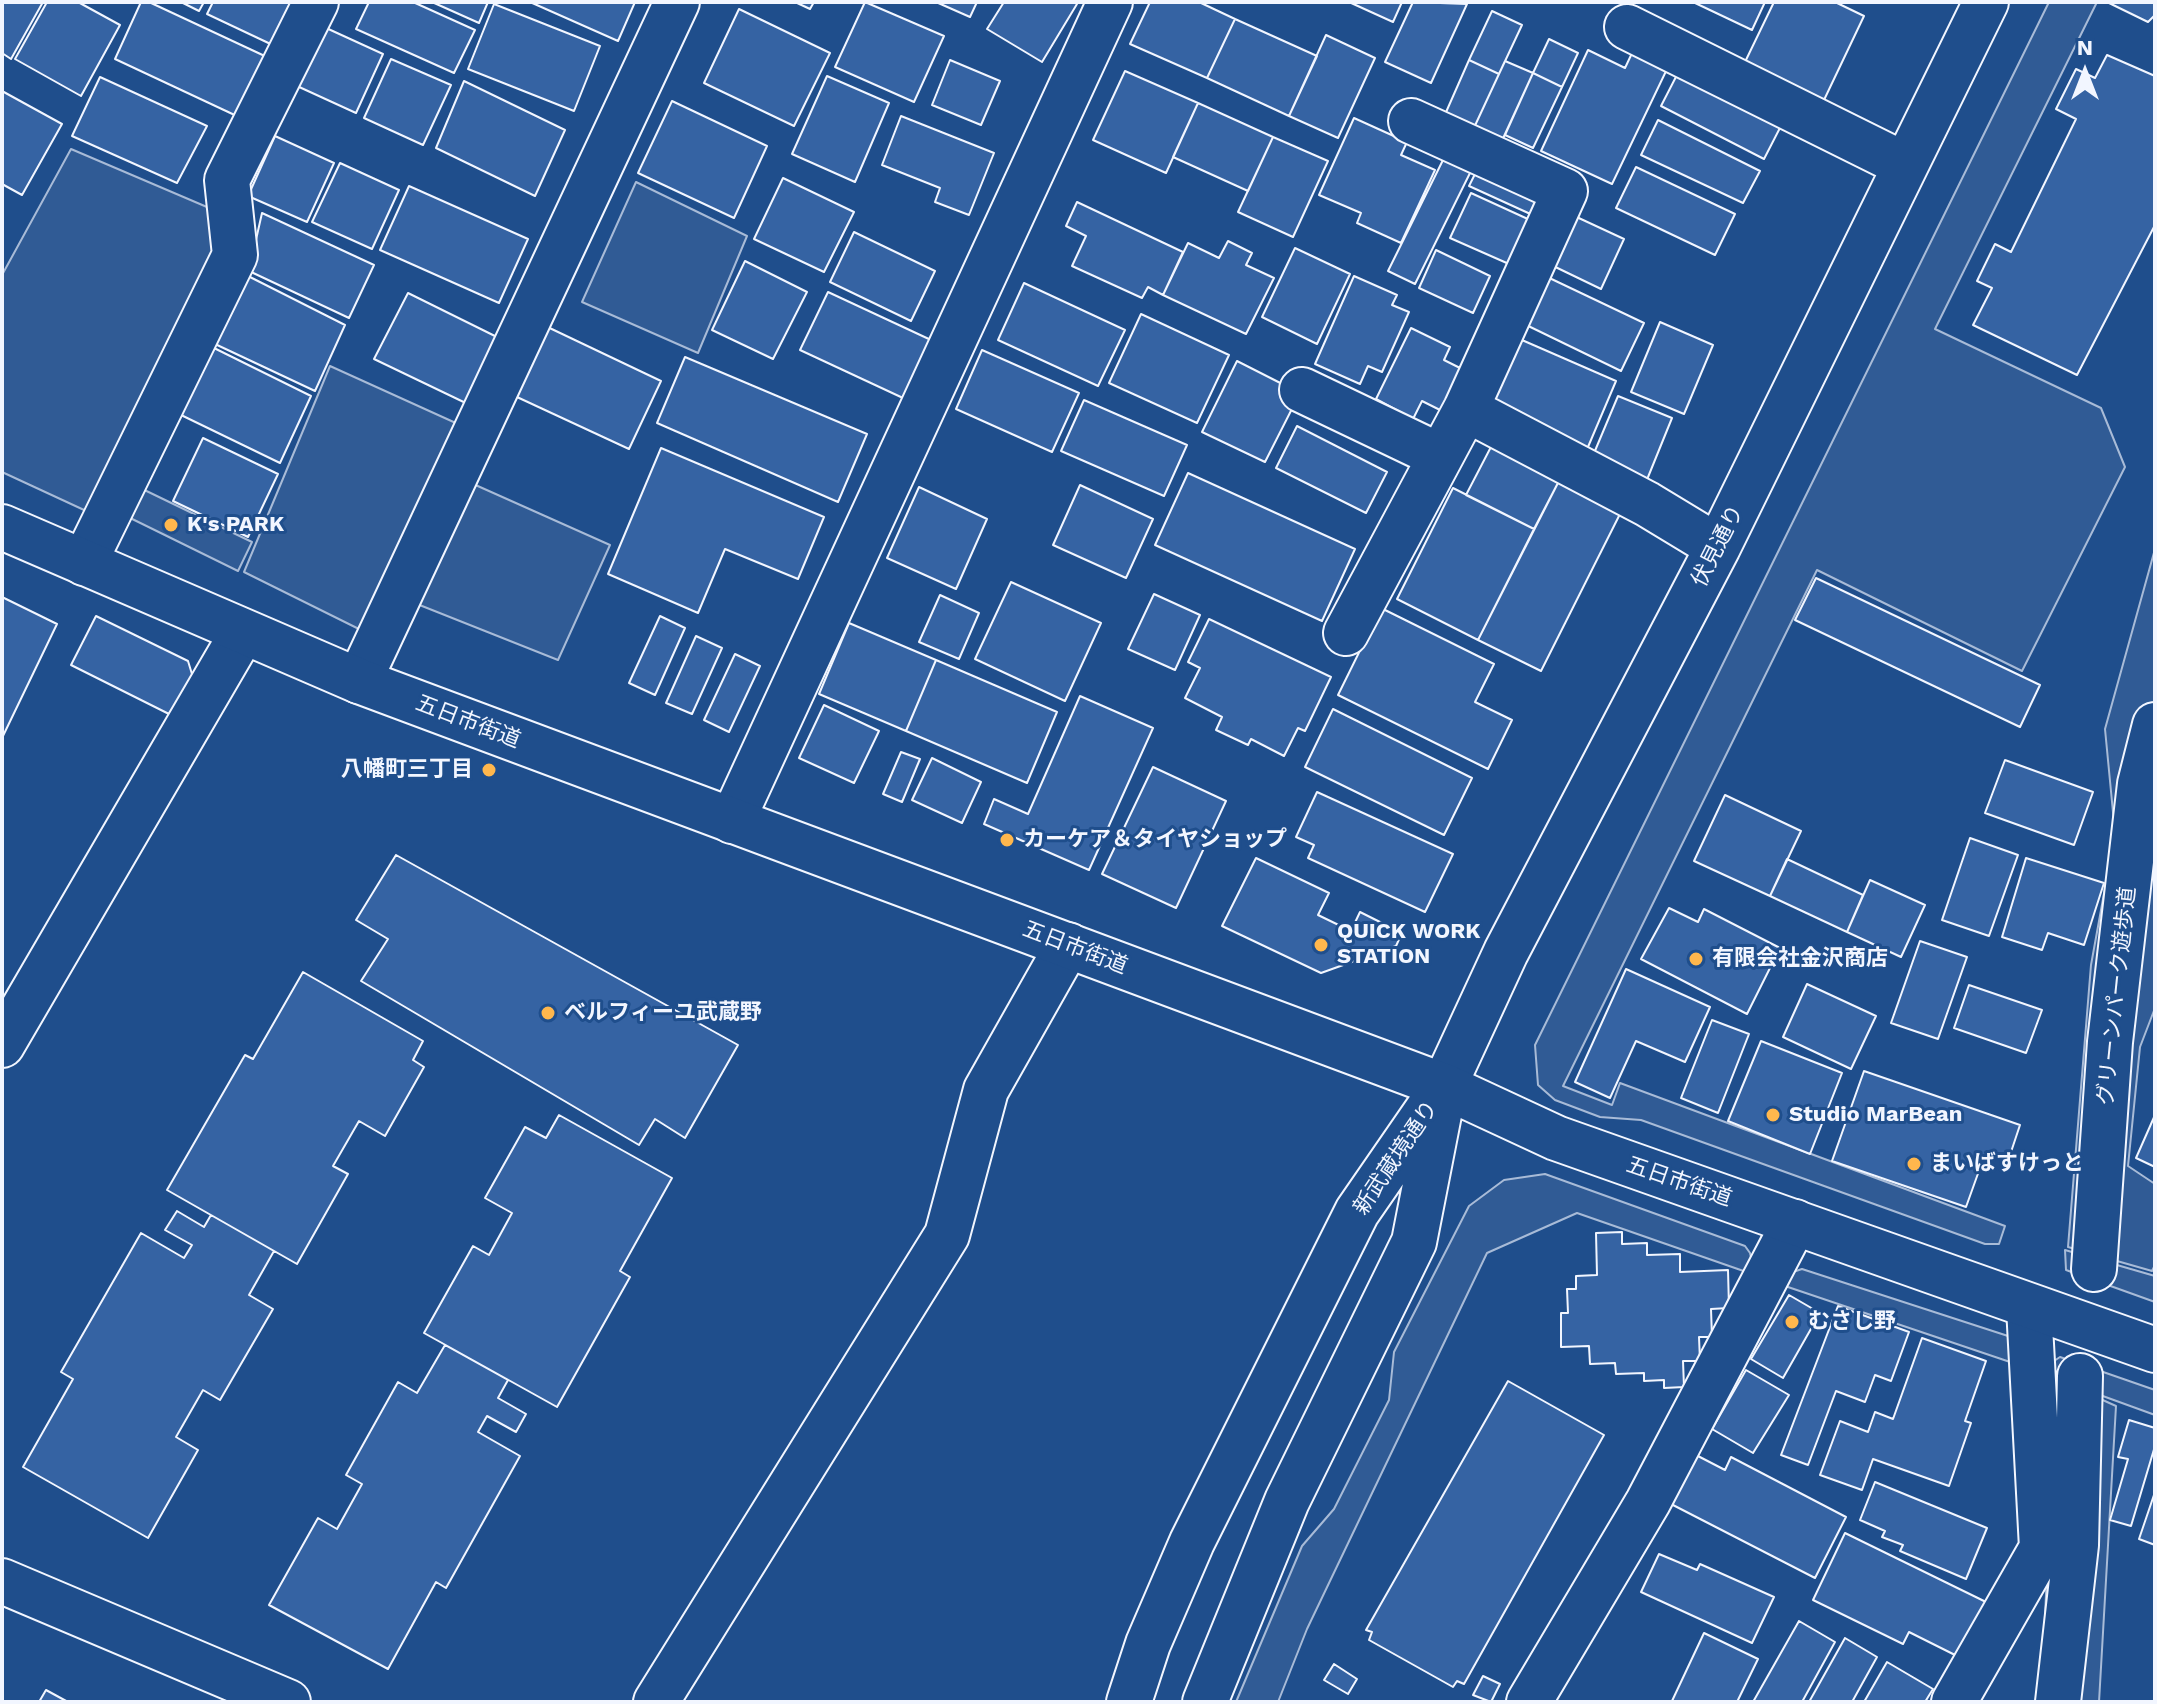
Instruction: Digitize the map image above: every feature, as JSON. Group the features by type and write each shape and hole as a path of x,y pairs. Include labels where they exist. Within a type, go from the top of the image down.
{"street":[{"path":"84,563 235,255 227,180 316,2"},
{"path":"359,681 677,2"},
{"path":"732,821 1110,2"},
{"name":"伏見通り","path":"1444,1086 1506,952 1718,547 1986,2"},
{"path":"1627,27 1905,165"},
{"path":"1346,633 1466,409 1565,191 1411,121"},
{"path":"1302,390 1440,456"},
{"path":"1466,409 1647,504 1718,547"},
{"name":"五日市街道","path":"2,527 359,681 1444,1086 1556,1138 2155,1350"},
{"path":"2,1045 243,632"},
{"name":"グリーンパーク遊歩道","path":"2094,1269 2110,1042 2140,784 2155,725"},
{"path":"656,1702 947,1235 986,1090 1068,945"},
{"name":"新武蔵境通り","path":"1129,1702 1148,1644 1192,1542 1357,1212 1444,1086"},
{"name":"新武蔵境通り","path":"1205,1702 1287,1501 1414,1242 1444,1086"},
{"path":"1529,1702 1648,1502 1795,1222"},
{"path":"1954,1702 2042,1548 2029,1307"},
{"path":"2058,1702 2076,1545 2080,1376"},
{"path":"2,1581 288,1702"}],"shaded area":[{"path":"2049,2 2097,2 1935,329 2101,408 2125,467 2022,671 1817,570 1563,1086 1612,1105 1620,1083 2005,1226 1999,1244 1985,1244 1641,1120 1600,1117 1555,1100 1538,1085 1535,1045"},
{"path":"71,149 221,213 224,252 97,516 2,472 2,275"},
{"path":"636,182 747,236 698,353 582,302"},
{"path":"330,366 469,429 369,634 244,572"},
{"path":"471,483 610,545 558,660 417,604"},
{"path":"132,484 252,542 238,571 118,512"},
{"path":"2155,549 2155,1008 2140,1047 2128,1166 2155,1184 2155,1265 2152,1271 2068,1247 2091,965 2115,833 2105,729"},
{"path":"1545,1174 1745,1246 1750,1253 1755,1275 1577,1213 1487,1253 1307,1629 1278,1702 1236,1702 1302,1546 1334,1509 1389,1400 1394,1352 1469,1206 1504,1180"},
{"path":"2065,1250 2155,1276 2155,1302 2066,1270"},
{"path":"1802,1269 2008,1336 2016,1364 1782,1285 1793,1272"},
{"path":"2060,1357 2155,1390 2155,1415 2048,1376 2051,1363"},
{"path":"2056,1379 2116,1406 2099,1702 2041,1702"}],"building":[{"path":"2,2 43,2 11,59 2,53"},
{"path":"47,2 78,2 120,25 81,96 15,59"},
{"path":"141,2 149,2 269,58 241,118 115,59"},
{"path":"181,2 204,2 199,11"},
{"path":"213,2 302,2 279,48 207,14"},
{"path":"369,2 413,2 475,30 454,73 356,29"},
{"path":"432,2 488,2 479,23"},
{"path":"530,2 635,2 618,41"},
{"path":"795,2 814,2 810,9"},
{"path":"865,2 944,36 914,102 835,67"},
{"path":"936,2 977,2 970,17"},
{"path":"1004,2 1077,4 1042,62 987,29"},
{"path":"1150,2 1199,2 1235,19 1207,78 1130,44"},
{"path":"1349,2 1402,2 1393,22"},
{"path":"1413,2 1467,4 1431,83 1385,62"},
{"path":"1693,2 1765,2 1752,30"},
{"path":"1774,2 1835,2 1864,16 1824,100 1745,62"},
{"path":"2107,2 2155,2 2155,15 2148,22"},
{"path":"494,4 600,46 574,111 468,69"},
{"path":"739,9 830,53 794,126 704,83"},
{"path":"1492,11 1522,25 1499,74 1469,60"},
{"path":"1235,19 1317,56 1289,116 1207,78"},
{"path":"324,27 383,54 356,113 297,86"},
{"path":"1326,35 1375,58 1338,138 1289,116"},
{"path":"1549,39 1578,53 1562,87 1533,73"},
{"path":"1588,50 1625,68 1633,51 1668,67 1612,184 1541,151"},
{"path":"2107,55 2155,76 2155,225 2077,375 1973,325 1992,288 1977,281 1995,244 2011,252 2076,119 2056,109 2076,69 2095,78"},
{"path":"391,59 451,85 423,145 364,118"},
{"path":"950,60 1000,81 981,125 932,105"},
{"path":"1469,60 1499,74 1472,132 1443,119"},
{"path":"1505,61 1533,73 1500,145 1472,132"},
{"path":"1680,69 1783,122 1764,159 1661,106"},
{"path":"1125,71 1198,103 1166,173 1093,140"},
{"path":"1533,73 1562,87 1533,148 1505,135"},
{"path":"827,76 889,103 855,182 792,154"},
{"path":"100,77 207,126 177,183 72,136"},
{"path":"464,81 565,130 535,196 436,148"},
{"path":"2,91 62,124 22,195 2,184"},
{"path":"672,101 767,146 734,218 638,173"},
{"path":"1198,103 1273,137 1248,191 1173,157"},
{"path":"901,116 994,153 969,215 935,202 940,188 882,165"},
{"path":"1354,118 1407,142 1401,155 1435,170 1401,243 1357,223 1361,213 1319,195"},
{"path":"1658,120 1760,171 1743,203 1641,155"},
{"path":"275,136 334,163 307,222 248,196"},
{"path":"1273,137 1328,161 1293,237 1238,212"},
{"path":"1444,158 1471,171 1415,284 1388,271"},
{"path":"1481,162 1548,193 1537,217 1469,186"},
{"path":"340,163 399,190 372,249 312,222"},
{"path":"1636,167 1735,214 1715,255 1616,208"},
{"path":"783,178 854,212 824,272 754,239"},
{"path":"409,186 528,239 499,303 380,250"},
{"path":"1471,193 1530,220 1509,264 1450,238"},
{"path":"1077,202 1183,252 1163,295 1148,287 1142,298 1072,266 1086,236 1066,226"},
{"path":"262,213 374,265 349,318 249,271"},
{"path":"1568,213 1624,239 1601,289 1545,262"},
{"path":"854,232 935,271 911,321 830,282"},
{"path":"1228,241 1252,253 1246,265 1274,278 1246,334 1163,295 1188,243 1219,258"},
{"path":"1295,248 1350,274 1317,344 1262,317"},
{"path":"1436,250 1490,276 1473,313 1419,288"},
{"path":"745,261 807,292 773,359 712,330"},
{"path":"1541,274 1644,323 1621,371 1518,321"},
{"path":"248,276 345,325 315,391 215,344"},
{"path":"1354,276 1397,295 1392,305 1409,312 1382,372 1368,366 1360,384 1315,364"},
{"path":"1024,283 1125,330 1098,386 998,340"},
{"path":"828,292 931,340 903,398 800,350"},
{"path":"408,293 505,341 474,407 374,359"},
{"path":"1141,314 1229,355 1197,423 1109,383"},
{"path":"537,322 661,381 629,449 504,391"},
{"path":"1660,322 1713,345 1684,414 1631,392"},
{"path":"1411,328 1450,347 1444,360 1466,371 1446,413 1422,401 1413,419 1376,399"},
{"path":"1515,337 1616,381 1585,454 1483,409"},
{"path":"214,348 311,396 280,463 181,415"},
{"path":"982,350 1079,393 1052,452 956,409"},
{"path":"685,357 867,434 838,502 657,423"},
{"path":"1237,361 1300,393 1265,462 1202,432"},
{"path":"1618,396 1672,418 1644,487 1589,465"},
{"path":"1084,400 1187,445 1164,496 1061,451"},
{"path":"1297,426 1387,472 1366,513 1276,468"},
{"path":"203,438 278,474 248,537 173,501"},
{"path":"1493,443 1561,477 1534,529 1466,495"},
{"path":"661,448 824,517 798,579 725,549 698,613 608,574"},
{"path":"1188,473 1355,549 1322,621 1155,545"},
{"path":"1561,477 1623,508 1541,671 1478,640"},
{"path":"1080,485 1153,519 1126,578 1053,545"},
{"path":"919,487 987,519 956,589 887,558"},
{"path":"1453,488 1534,529 1478,640 1397,599"},
{"path":"1816,578 2040,685 2020,727 1795,620"},
{"path":"1011,582 1101,623 1065,701 975,659"},
{"path":"1154,594 1200,615 1175,670 1128,649"},
{"path":"940,595 979,613 959,659 919,642"},
{"path":"2,597 57,624 2,738"},
{"path":"1381,608 1494,664 1475,702 1512,720 1488,769 1338,695"},
{"path":"96,616 188,661 195,684 179,719 71,665"},
{"path":"660,616 685,628 655,695 629,683"},
{"path":"1209,619 1331,677 1305,731 1298,728 1284,756 1251,739 1248,745 1216,730 1222,717 1185,698 1200,668 1188,662"},
{"path":"849,623 936,660 906,731 819,694"},
{"path":"696,636 722,648 692,714 666,703"},
{"path":"735,654 760,666 729,732 704,720"},
{"path":"936,660 1057,712 1027,783 906,731"},
{"path":"1080,696 1153,728 1089,870 984,824 994,799 1028,814"},
{"path":"824,705 879,731 854,783 799,758"},
{"path":"1333,709 1472,778 1444,835 1305,767"},
{"path":"901,752 920,759 902,802 883,794"},
{"path":"932,758 981,782 962,823 912,800"},
{"path":"2005,760 2093,792 2074,845 1985,813"},
{"path":"1153,767 1226,801 1176,908 1102,874"},
{"path":"1317,792 1453,854 1425,912 1308,858 1314,845 1296,837"},
{"path":"1725,795 1801,831 1770,896 1694,861"},
{"path":"1970,838 2018,855 1989,936 1942,920"},
{"name":"ベルフィーユ武蔵野","path":"396,855 738,1045 685,1138 655,1119 639,1145 361,981 388,939 356,920"},
{"path":"1256,858 1329,893 1318,915 1351,931 1360,912 1402,933 1396,946 1321,973 1222,926"},
{"path":"2026,858 2104,883 2084,945 2048,933 2042,950 2002,937"},
{"path":"1787,859 1863,895 1847,932 1770,896"},
{"path":"1870,880 1925,905 1901,957 1847,932"},
{"path":"1669,908 1698,922 1704,909 1780,948 1747,1014 1641,959"},
{"path":"1920,941 1967,957 1938,1039 1891,1023"},
{"path":"1626,969 1710,1007 1685,1062 1636,1041 1610,1098 1575,1082"},
{"path":"303,972 423,1041 413,1060 424,1067 385,1136 359,1121 333,1166 348,1174 297,1264 167,1190 245,1055 253,1059"},
{"path":"1807,984 1876,1016 1851,1069 1783,1037"},
{"path":"1969,985 2042,1010 2026,1053 1954,1028"},
{"path":"1712,1020 1749,1034 1718,1113 1681,1098"},
{"path":"1761,1041 1842,1073 1810,1154 1728,1121"},
{"path":"1864,1071 2020,1125 2008,1161 1985,1154 1966,1207 1832,1161"},
{"path":"559,1115 672,1178 620,1271 630,1277 557,1407 424,1333 473,1246 489,1255 512,1213 485,1198 525,1127 546,1138"},
{"path":"2155,1115 2155,1167 2136,1158"},
{"path":"177,1211 204,1227 211,1215 274,1251 249,1295 273,1309 220,1400 203,1390 176,1437 198,1450 148,1538 23,1467 73,1379 61,1372 141,1233 184,1258 192,1245 165,1230"},
{"path":"1622,1232 1622,1244 1647,1243 1647,1255 1680,1254 1680,1272 1728,1270 1729,1308 1711,1309 1712,1337 1699,1337 1700,1361 1683,1361 1684,1387 1664,1388 1664,1380 1644,1381 1644,1373 1616,1374 1615,1363 1590,1364 1589,1346 1561,1347 1561,1313 1568,1313 1567,1289 1576,1289 1576,1276 1597,1275 1596,1233"},
{"path":"1789,1295 1820,1313 1783,1378 1751,1359"},
{"path":"1838,1306 1909,1332 1891,1381 1875,1375 1865,1402 1836,1391 1808,1465 1781,1455"},
{"path":"1922,1338 1986,1361 1965,1421 1971,1423 1949,1486 1873,1459 1862,1490 1820,1475 1840,1421 1868,1432 1875,1412 1893,1419"},
{"path":"445,1345 508,1380 498,1398 526,1414 516,1432 487,1416 478,1432 520,1456 446,1588 436,1582 388,1669 269,1605 318,1518 337,1529 362,1484 346,1475 398,1382 417,1393"},
{"path":"1746,1370 1789,1395 1753,1453 1712,1429"},
{"path":"1508,1381 1604,1435 1464,1684 1457,1681 1453,1687 1369,1640 1372,1632 1366,1630"},
{"path":"2129,1420 2155,1428 2155,1446 2131,1526 2110,1520 2128,1459 2118,1457"},
{"path":"1696,1455 1725,1470 1731,1457 1846,1517 1815,1578 1671,1504"},
{"path":"1875,1482 1987,1528 1966,1579 1900,1551 1903,1545 1882,1537 1885,1531 1860,1520"},
{"path":"2155,1492 2155,1545 2139,1539"},
{"path":"1845,1533 1986,1602 1959,1657 1909,1632 1903,1644 1813,1600"},
{"path":"1659,1554 1697,1570 1700,1564 1774,1597 1752,1643 1641,1592"},
{"path":"1799,1621 1835,1642 1802,1702 1753,1702"},
{"path":"1704,1633 1758,1659 1737,1702 1672,1701"},
{"path":"1845,1638 1877,1657 1852,1702 1809,1702"},
{"path":"1887,1662 1933,1689 1925,1702 1864,1702"},
{"path":"1334,1664 1357,1679 1348,1694 1324,1680"},
{"path":"1483,1676 1500,1684 1491,1702 1473,1695"},
{"path":"46,1690 68,1702 39,1702"}],"place":[{"name":"K's PARK","path":"171,525"},
{"name":"八幡町三丁目","path":"489,770"},
{"name":"カーケア＆タイヤショップ","path":"1007,840"},
{"name":"QUICK WORK STATION","path":"1321,945"},
{"name":"有限会社金沢商店","path":"1696,959"},
{"name":"ベルフィーユ武蔵野","path":"548,1013"},
{"name":"Studio MarBean","path":"1773,1115"},
{"name":"まいばすけっと","path":"1914,1164"},
{"name":"むさし野","path":"1792,1322"}]}
